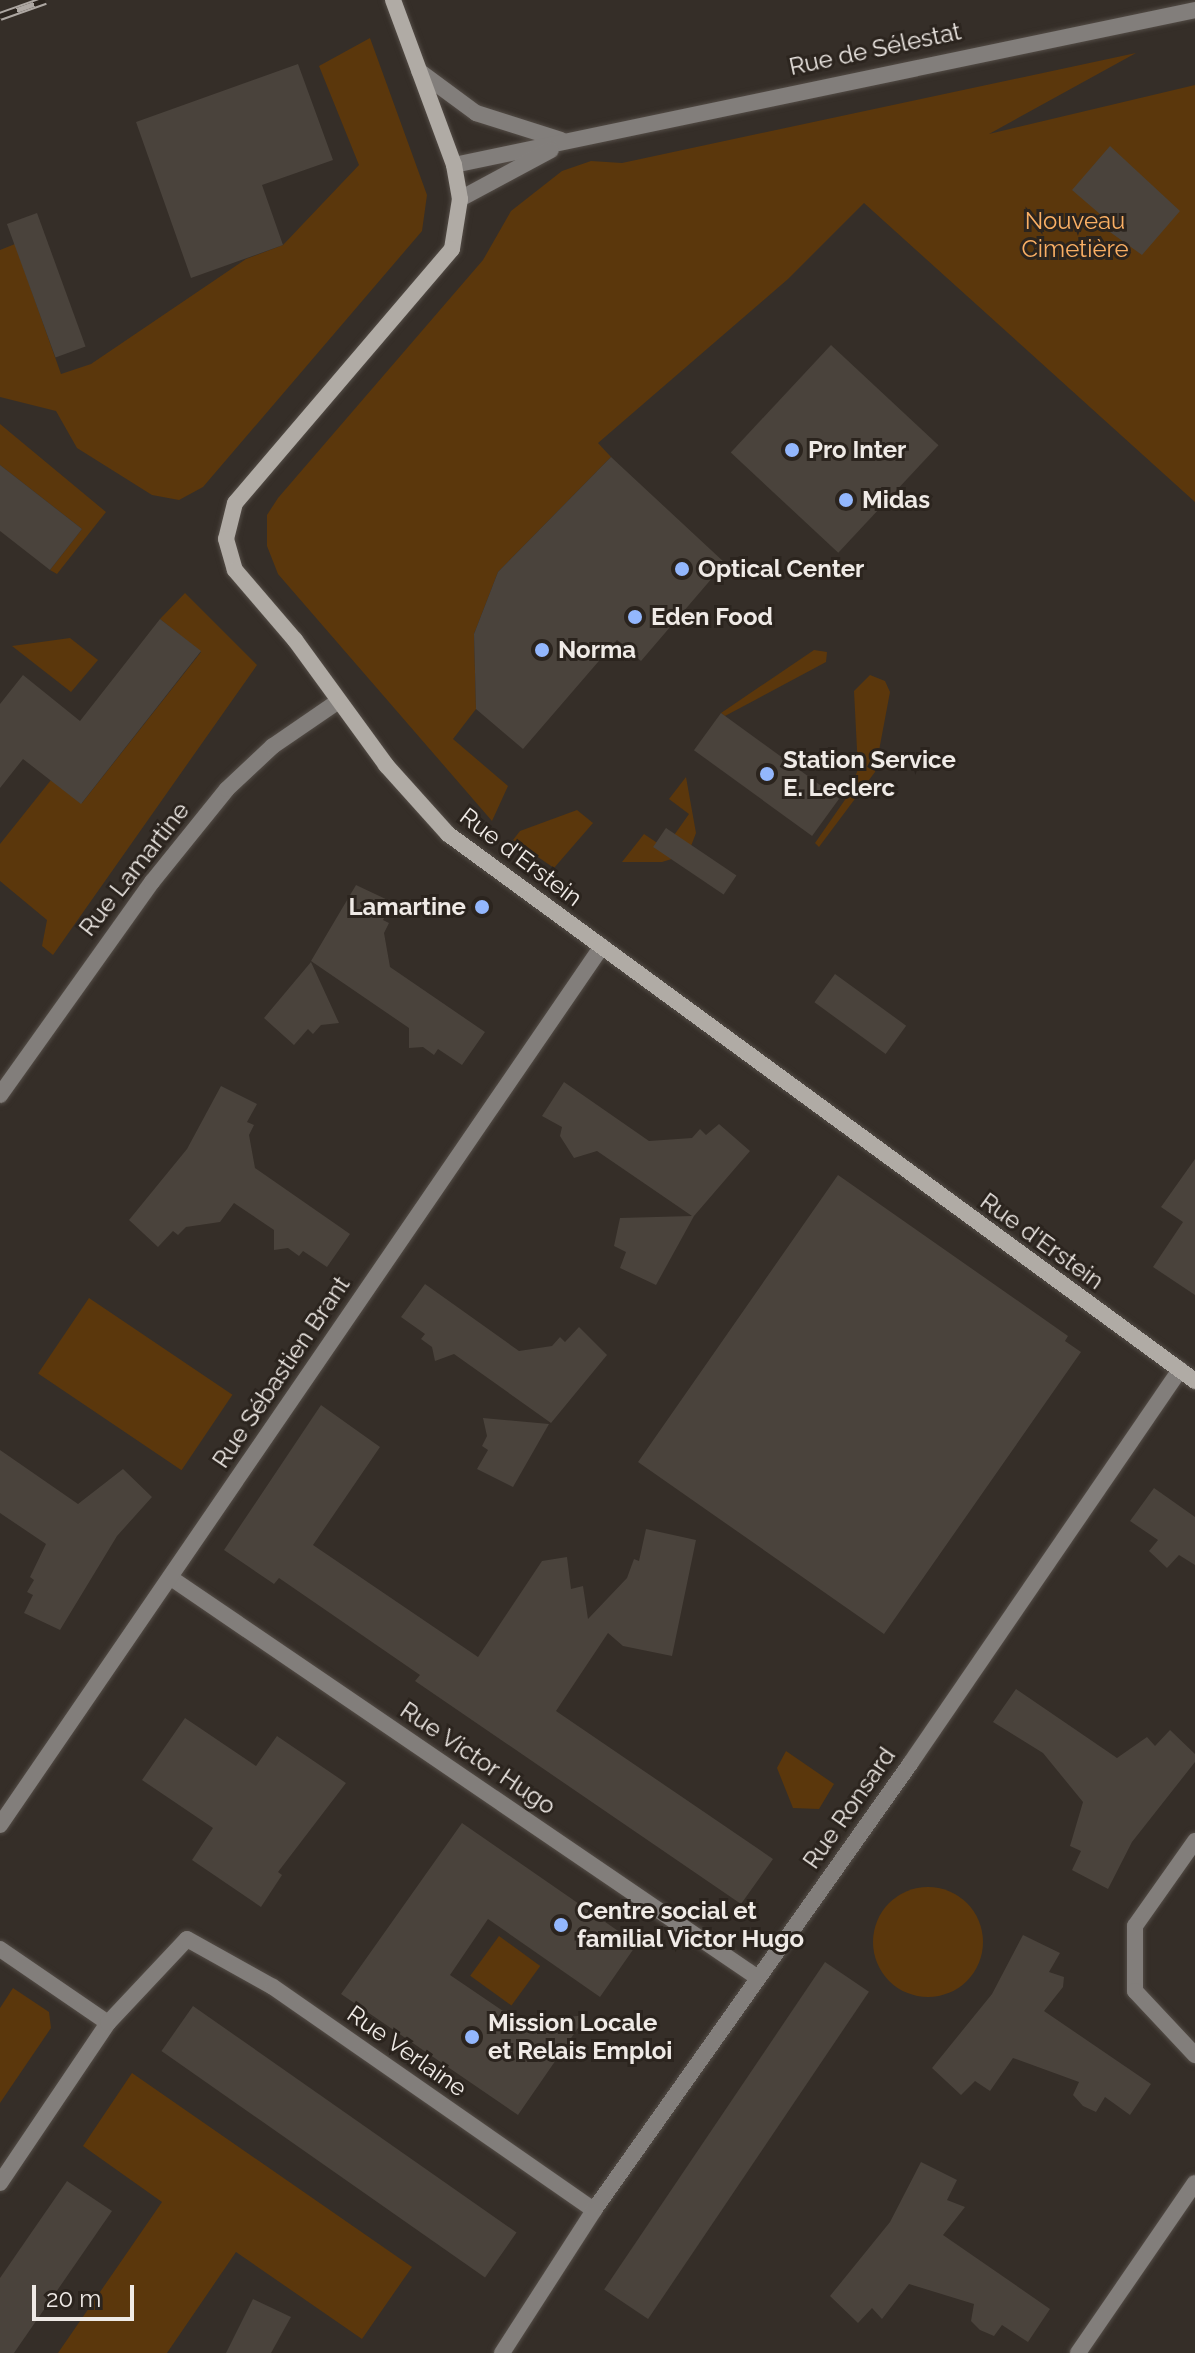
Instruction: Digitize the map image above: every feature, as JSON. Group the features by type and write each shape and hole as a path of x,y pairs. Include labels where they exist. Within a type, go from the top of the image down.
{"street":[{"name":"Rue d'Erstein","path":"393,0 454,165 460,199 452,249 246,488 227,528 235,570 295,640 337,702 448,834 1195,1381"},
{"name":"Rue de Sélestat","path":"454,165 1195,10"},
{"name":"Rue de Sélestat","path":"419,71 476,113 566,142"},
{"name":"Rue de Sélestat","path":"460,199 566,142"},
{"name":"Rue Lamartine","path":"0,1095 152,882 227,789 273,746 337,702"},
{"name":"Rue Sébastien Brant","path":"0,1825 602,946"},
{"name":"Rue Ronsard","path":"502,2353 594,2210 1180,1370"},
{"name":"Rue Victor Hugo","path":"171,1578 758,1978"},
{"path":"1195,1841 1135,1926 1135,1991 1195,2055"},
{"name":"Rue Verlaine","path":"108,2023 187,1939 273,1987 594,2210"},
{"path":"0,1949 108,2023 0,2183"},
{"path":"1078,2353 1195,2183"}],"green space":[{"path":"370,38 427,195 422,231 203,487 179,500 152,495 77,448 56,411 0,397 0,250 15,244 61,374 91,364 246,259 283,245 359,165 319,66"},
{"name":"Nouveau Cimetière","path":"1136,53 989,134 1195,85 1195,502 864,203 788,279 598,443 611,457 498,572 474,634 476,709 453,739 508,786 492,821 278,574 267,546 267,515 278,498 483,260 511,211 562,171 591,161 622,163"},
{"path":"0,424 106,512 57,574 50,570 82,529 0,465"},
{"path":"185,593 257,665 53,955 42,946 47,920 0,881 0,844 51,780 82,803 201,652 160,619"},
{"path":"70,638 98,660 71,692 12,646"},
{"path":"814,650 827,652 826,662 725,716 721,713"},
{"path":"870,675 885,681 890,692 875,772 819,847 815,843 849,794 858,769 854,691"},
{"path":"686,777 696,833 688,854 662,862 622,862 644,834 665,848 689,814 669,799"},
{"path":"577,810 593,823 554,868 513,840 520,831"},
{"path":"89,1298 232,1395 182,1470 38,1373"},
{"path":"786,1751 834,1784 819,1809 793,1808 777,1768"},
{"path":"928,1887 949,1892 967,1903 978,1921 983,1942 978,1963 967,1981 949,1992 928,1997 907,1992 889,1981 878,1963 873,1942 878,1921 889,1903 907,1892"},
{"path":"499,1936 540,1966 511,2006 470,1976"},
{"path":"13,1988 49,2012 51,2028 0,2103 0,2008"},
{"path":"132,2073 412,2267 362,2339 236,2252 167,2353 58,2353 162,2202 83,2146"}],"building":[{"path":"298,64 333,160 262,185 283,245 191,278 136,122"},
{"path":"1110,146 1180,211 1142,255 1103,227 1108,221 1072,190"},
{"path":"37,213 86,346 55,357 7,224"},
{"path":"831,345 939,445 838,553 731,453"},
{"path":"611,457 725,563 641,661 617,640 523,749 476,709 474,634 498,572"},
{"path":"0,465 82,529 50,570 0,531"},
{"path":"160,619 201,651 81,804 23,759 0,788 0,704 23,675 80,721"},
{"name":"Station Service E. Leclerc","path":"721,713 839,799 812,836 694,750"},
{"path":"666,828 736,876 724,895 653,847"},
{"path":"356,885 392,902 383,920 389,923 384,933 390,967 485,1032 462,1065 438,1049 434,1055 423,1047 409,1048 409,1028 311,961"},
{"path":"311,962 339,1023 321,1025 313,1034 308,1029 294,1045 264,1018"},
{"path":"835,974 906,1026 886,1054 814,1002"},
{"path":"564,1082 649,1141 692,1138 700,1129 706,1135 719,1124 750,1151 694,1216 656,1285 620,1268 626,1252 614,1246 620,1218 692,1216 597,1151 574,1158 560,1136 562,1127 542,1116"},
{"path":"221,1086 257,1104 247,1122 254,1125 249,1135 255,1168 350,1234 327,1267 303,1251 299,1256 288,1248 274,1250 274,1230 234,1203 220,1222 186,1227 178,1235 173,1231 158,1247 129,1220 187,1149"},
{"path":"1195,1159 1195,1295 1153,1267 1183,1222 1161,1207"},
{"path":"838,1175 1068,1336 1065,1341 1081,1352 884,1634 638,1462"},
{"path":"425,1284 519,1351 552,1346 560,1337 565,1342 579,1327 607,1355 551,1423 454,1354 435,1361 432,1347 421,1339 425,1334 401,1317"},
{"path":"321,1405 380,1447 313,1545 478,1657 542,1561 567,1557 571,1589 583,1586 588,1619 627,1578 634,1559 639,1561 646,1529 696,1540 672,1656 623,1646 608,1633 556,1711 773,1859 741,1904 415,1681 420,1675 279,1578 274,1584 224,1550"},
{"path":"483,1418 549,1424 513,1487 477,1469 488,1450 482,1446 487,1436"},
{"path":"0,1450 78,1504 123,1469 152,1497 117,1536 60,1630 24,1613 33,1595 27,1592 34,1580 30,1577 46,1544 0,1513"},
{"path":"1154,1488 1195,1517 1195,1565 1179,1555 1167,1568 1149,1551 1158,1540 1130,1521"},
{"path":"1016,1689 1117,1758 1147,1737 1155,1746 1170,1730 1195,1754 1195,1762 1132,1842 1108,1889 1072,1870 1081,1851 1070,1846 1083,1802 1043,1753 993,1722"},
{"path":"185,1718 256,1766 277,1736 346,1783 278,1872 282,1875 261,1907 192,1860 213,1828 142,1780"},
{"path":"462,1823 637,1944 600,1997 488,1919 450,1975 519,2022 587,2015 518,2115 341,1994"},
{"path":"1023,1935 1060,1953 1049,1972 1064,1977 1063,1987 1044,2011 1151,2084 1130,2115 1105,2097 1096,2112 1083,2106 1073,2095 1079,2082 1013,2058 990,2091 975,2081 961,2095 932,2068 992,1994"},
{"path":"825,1962 869,1992 648,2319 604,2289"},
{"path":"193,2006 517,2233 485,2278 161,2051"},
{"path":"921,2162 957,2180 947,2200 965,2207 943,2235 1050,2309 1028,2342 1002,2325 994,2336 980,2330 971,2321 974,2304 909,2284 882,2319 872,2308 858,2323 830,2296 890,2222"},
{"path":"67,2181 112,2211 14,2353 0,2353 0,2278"},
{"path":"253,2299 291,2317 271,2353 226,2353"}],"railway":[{"path":"0,16 45,0"}],"place":[{"name":"Pro Inter","path":"792,450"},
{"name":"Midas","path":"846,500"},
{"name":"Optical Center","path":"682,569"},
{"name":"Eden Food","path":"635,617"},
{"name":"Norma","path":"542,650"},
{"name":"Station Service E. Leclerc","path":"767,774"},
{"name":"Lamartine","path":"482,907"},
{"name":"Centre social et familial Victor Hugo","path":"561,1925"},
{"name":"Mission Locale et Relais Emploi","path":"472,2037"}]}
